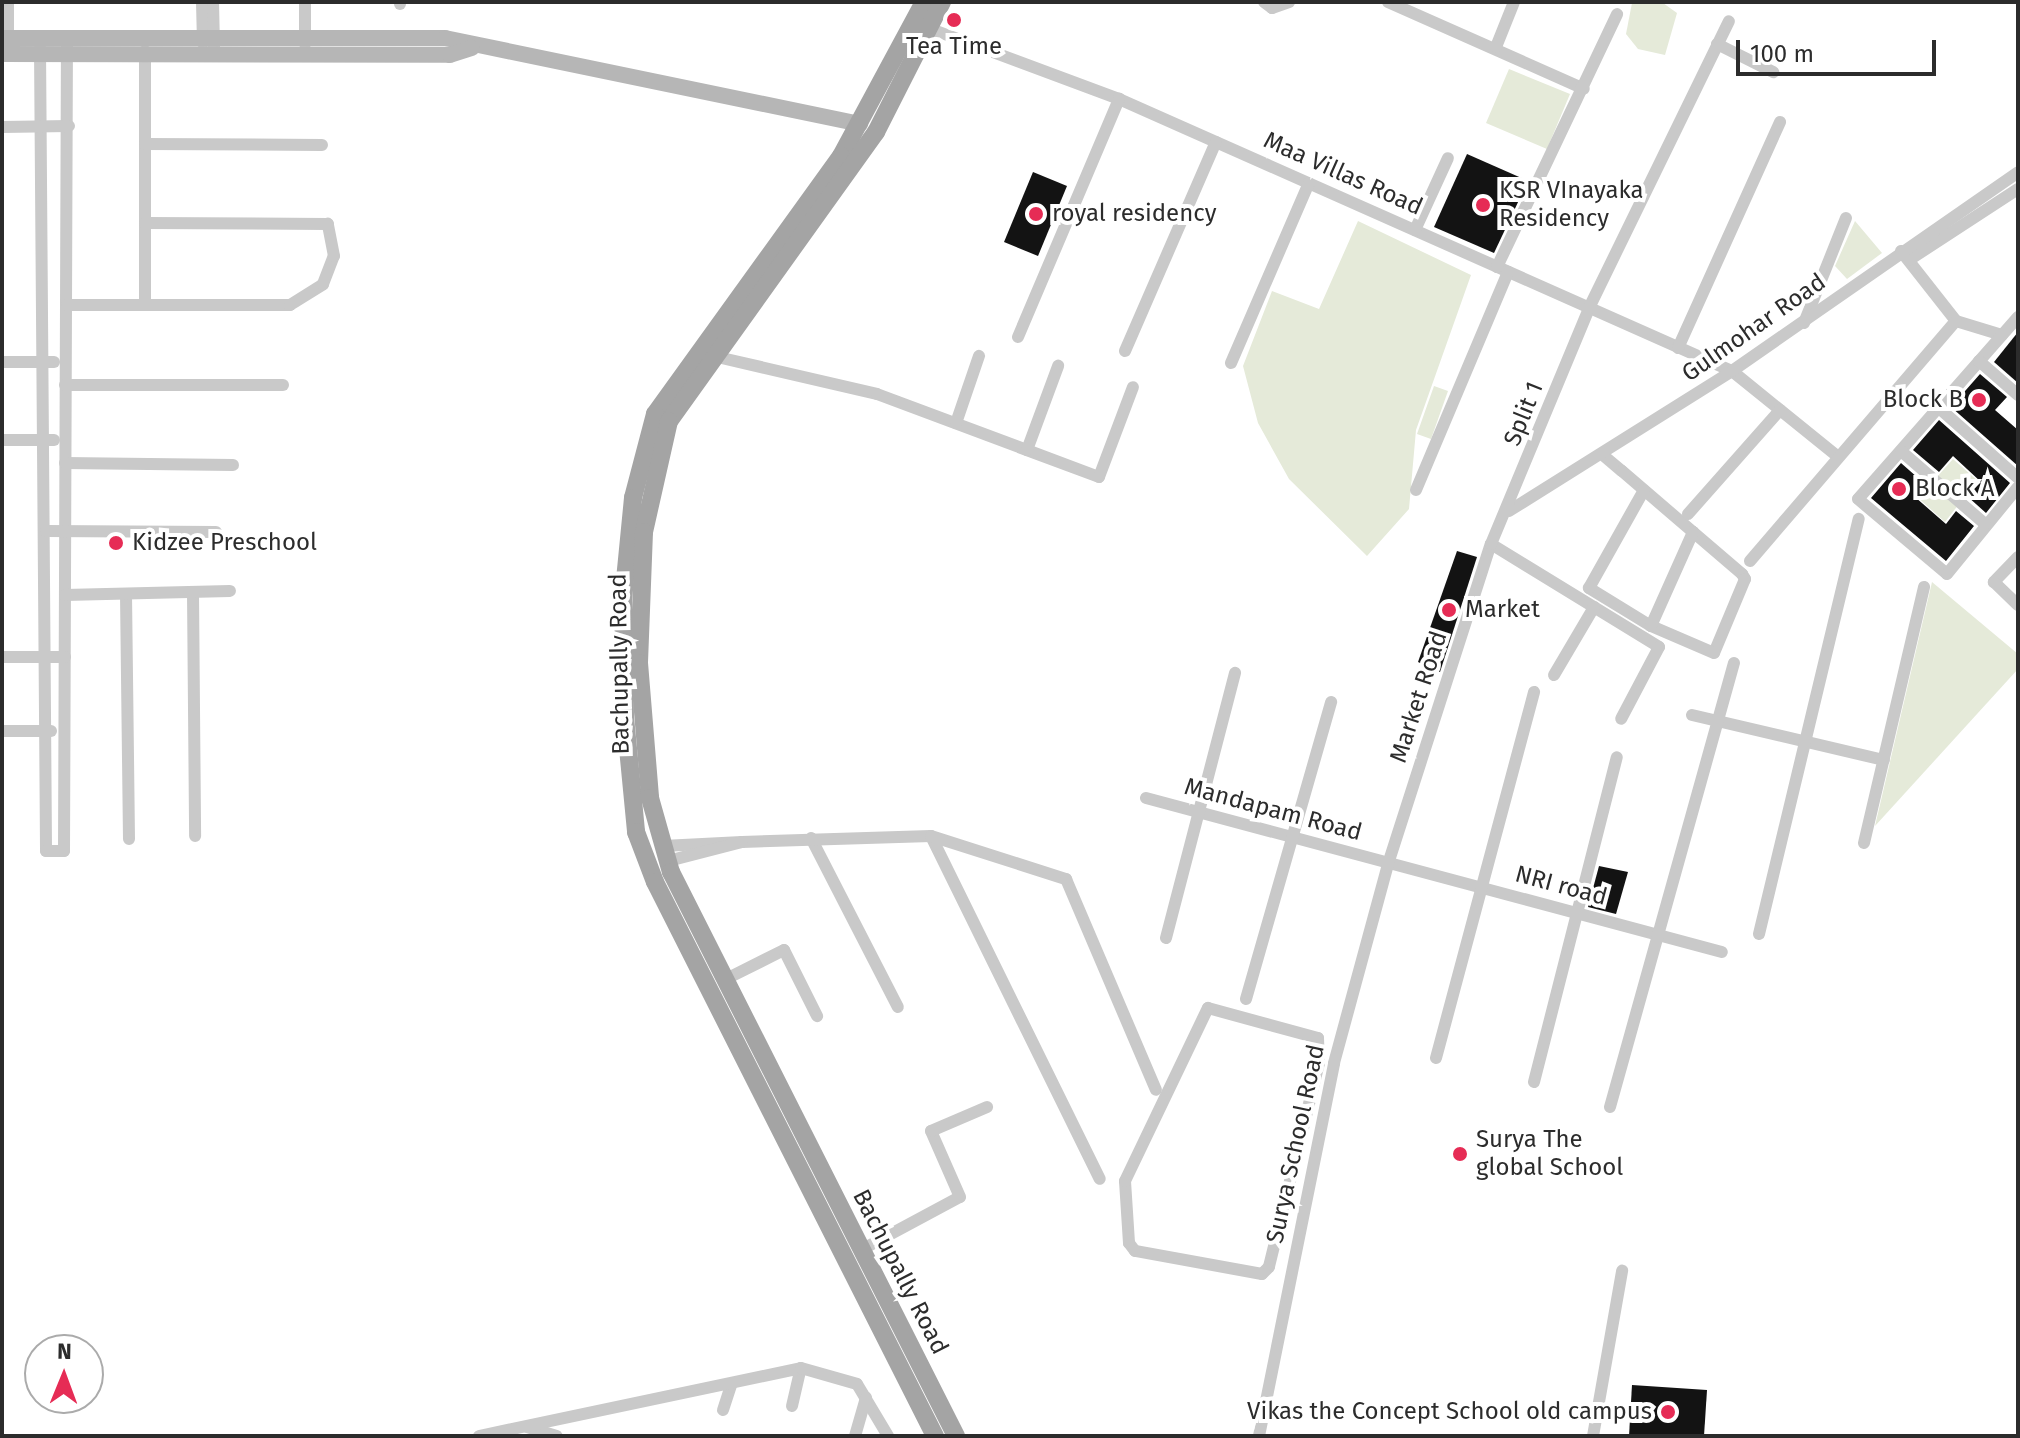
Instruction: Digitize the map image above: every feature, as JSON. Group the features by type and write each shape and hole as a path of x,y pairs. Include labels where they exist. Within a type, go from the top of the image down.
{"main road":[{"name":"Bachupally Road","path":"924,2 860,124 655,414 628,540 625,717 631,807 655,882 945,1434"},
{"name":"Bachupally Road","path":"942,2 931,29 876,132 669,421 644,532 639,663 644,759 665,853 724,980 861,1250 945,1434"}],"street":[{"path":"8,2 5,46 209,42 305,36 445,38 472,48 860,124"},
{"path":"202,2 209,42"},
{"path":"209,42 213,2"},
{"path":"304,55 305,2"},
{"path":"1264,2 1272,8 1289,2"},
{"path":"1388,2 1408,6 1584,89"},
{"path":"1496,47 1514,2"},
{"path":"1416,490 1502,270 1617,14"},
{"name":"Split 1","path":"1491,544 1509,511 1592,303 1729,21"},
{"name":"Maa Villas Road","path":"931,29 1119,99 1502,270 1592,303 1678,348 1732,371 1837,456"},
{"path":"67,46 145,51 209,42 304,55 450,55 472,48"},
{"path":"1717,44 1773,72"},
{"path":"40,46 48,439 44,657 46,851 64,851 67,46"},
{"path":"145,51 145,303"},
{"path":"1018,337 1119,99"},
{"path":"1678,348 1780,122"},
{"path":"2,127 69,126"},
{"path":"1125,351 1216,142"},
{"path":"145,144 322,145"},
{"path":"1415,230 1448,158"},
{"name":"Gulmohar Road","path":"1509,511 1604,456 1732,371 1905,255 2018,172"},
{"path":"1231,363 1309,183"},
{"path":"2002,335 1956,321 1905,255 2018,189"},
{"path":"1804,323 1846,218"},
{"path":"67,305 290,305 323,284 334,240 328,224 145,223"},
{"path":"2017,319 1858,499 1947,574 2018,487"},
{"path":"1750,561 1956,321"},
{"path":"713,356 877,394 1099,477 1133,387"},
{"path":"956,423 979,356"},
{"path":"1979,361 2018,395"},
{"path":"2,362 66,362"},
{"path":"1027,450 1058,366"},
{"path":"65,385 283,385"},
{"path":"1939,408 2018,478"},
{"path":"1688,514 1780,410"},
{"path":"2,440 65,440"},
{"path":"1901,451 1985,524"},
{"path":"1604,456 1644,490 1742,574 1744,585 1714,653 1651,626 1589,588 1644,490"},
{"path":"65,463 233,465"},
{"path":"1759,934 1859,519"},
{"path":"46,531 216,532"},
{"path":"1651,626 1693,532"},
{"path":"1491,544 1659,647 1621,719"},
{"name":"Market Road","path":"1388,864 1491,544"},
{"path":"2018,557 1994,582 2018,605"},
{"path":"1864,843 1924,587"},
{"path":"65,595 230,591"},
{"path":"193,593 195,836"},
{"path":"126,594 129,839"},
{"path":"1554,675 1594,607"},
{"path":"2,657 65,657"},
{"path":"1610,1107 1721,721 1734,663"},
{"path":"1166,938 1235,673"},
{"path":"1436,1058 1534,692"},
{"path":"1246,999 1331,702"},
{"path":"1692,715 1884,760"},
{"path":"2,731 64,731"},
{"path":"1534,1082 1617,757"},
{"name":"Mandapam Road","path":"1146,798 1388,864"},
{"path":"665,853 742,842 931,836 1066,879 1156,1090"},
{"path":"931,836 1100,1179"},
{"path":"811,838 898,1007"},
{"name":"NRI road","path":"1388,864 1722,952"},
{"name":"Surya School Road","path":"1259,1436 1334,1063 1388,864"},
{"path":"724,980 784,950 817,1016"},
{"path":"1203,1011 1313,1034 1319,1063 1272,1252 1262,1274 1135,1251 1129,1243 1125,1181 1203,1011"},
{"path":"1319,1063 1334,1063"},
{"path":"861,1250 960,1197 931,1131 987,1107"},
{"path":"1290,1174 1313,1179"},
{"path":"1272,1252 1295,1257"},
{"path":"1593,1436 1622,1271"},
{"path":"792,1406 801,1368"},
{"path":"479,1436 532,1430 801,1368 857,1384 888,1436"},
{"path":"723,1410 732,1383"},
{"path":"855,1436 866,1398"},
{"path":"532,1430 557,1436"}],"green space":[{"path":"1632,3 1663,3 1677,13 1665,55 1638,49 1626,34"},
{"path":"1509,69 1570,94 1547,149 1486,123"},
{"path":"1358,221 1471,275 1416,430 1409,509 1367,556 1289,479 1258,423 1243,366 1272,291 1319,309"},
{"path":"1855,221 1882,253 1847,279 1835,266"},
{"path":"1434,386 1448,391 1431,439 1417,434"},
{"path":"1953,459 1979,482 1962,500 1936,478"},
{"path":"1933,480 1959,504 1945,522 1917,497"},
{"path":"1932,582 2018,654 2018,669 1875,826"}],"building":[{"name":"KSR VInayaka Residency","path":"1467,154 1528,181 1494,253 1434,227"},
{"name":"royal residency","path":"1033,172 1067,186 1038,256 1004,242"},
{"path":"2018,332 2018,383 1994,362"},
{"name":"Block B","path":"1980,374 2007,397 1995,410 2018,430 2018,466 1951,407"},
{"path":"1939,420 2010,483 1986,513 1967,496 1981,482 1953,456 1939,472 1913,450"},
{"path":"1901,463 1926,485 1915,497 1946,524 1956,511 1974,526 1946,561 1871,498"},
{"name":"Market","path":"1457,551 1477,557 1440,672 1418,662"},
{"path":"1599,866 1628,872 1616,914 1588,907"},
{"name":"Vikas the Concept School old campus","path":"1632,1385 1707,1390 1704,1436 1629,1436"}],"place":[{"name":"Tea Time","path":"954,20"},
{"name":"KSR VInayaka Residency","path":"1483,205"},
{"name":"royal residency","path":"1036,214"},
{"name":"Block B","path":"1979,400"},
{"name":"Block A","path":"1899,489"},
{"name":"Kidzee Preschool","path":"116,543"},
{"name":"Market","path":"1449,610"},
{"name":"Surya The global School","path":"1460,1154"},
{"name":"Vikas the Concept School old campus","path":"1668,1412"}]}
